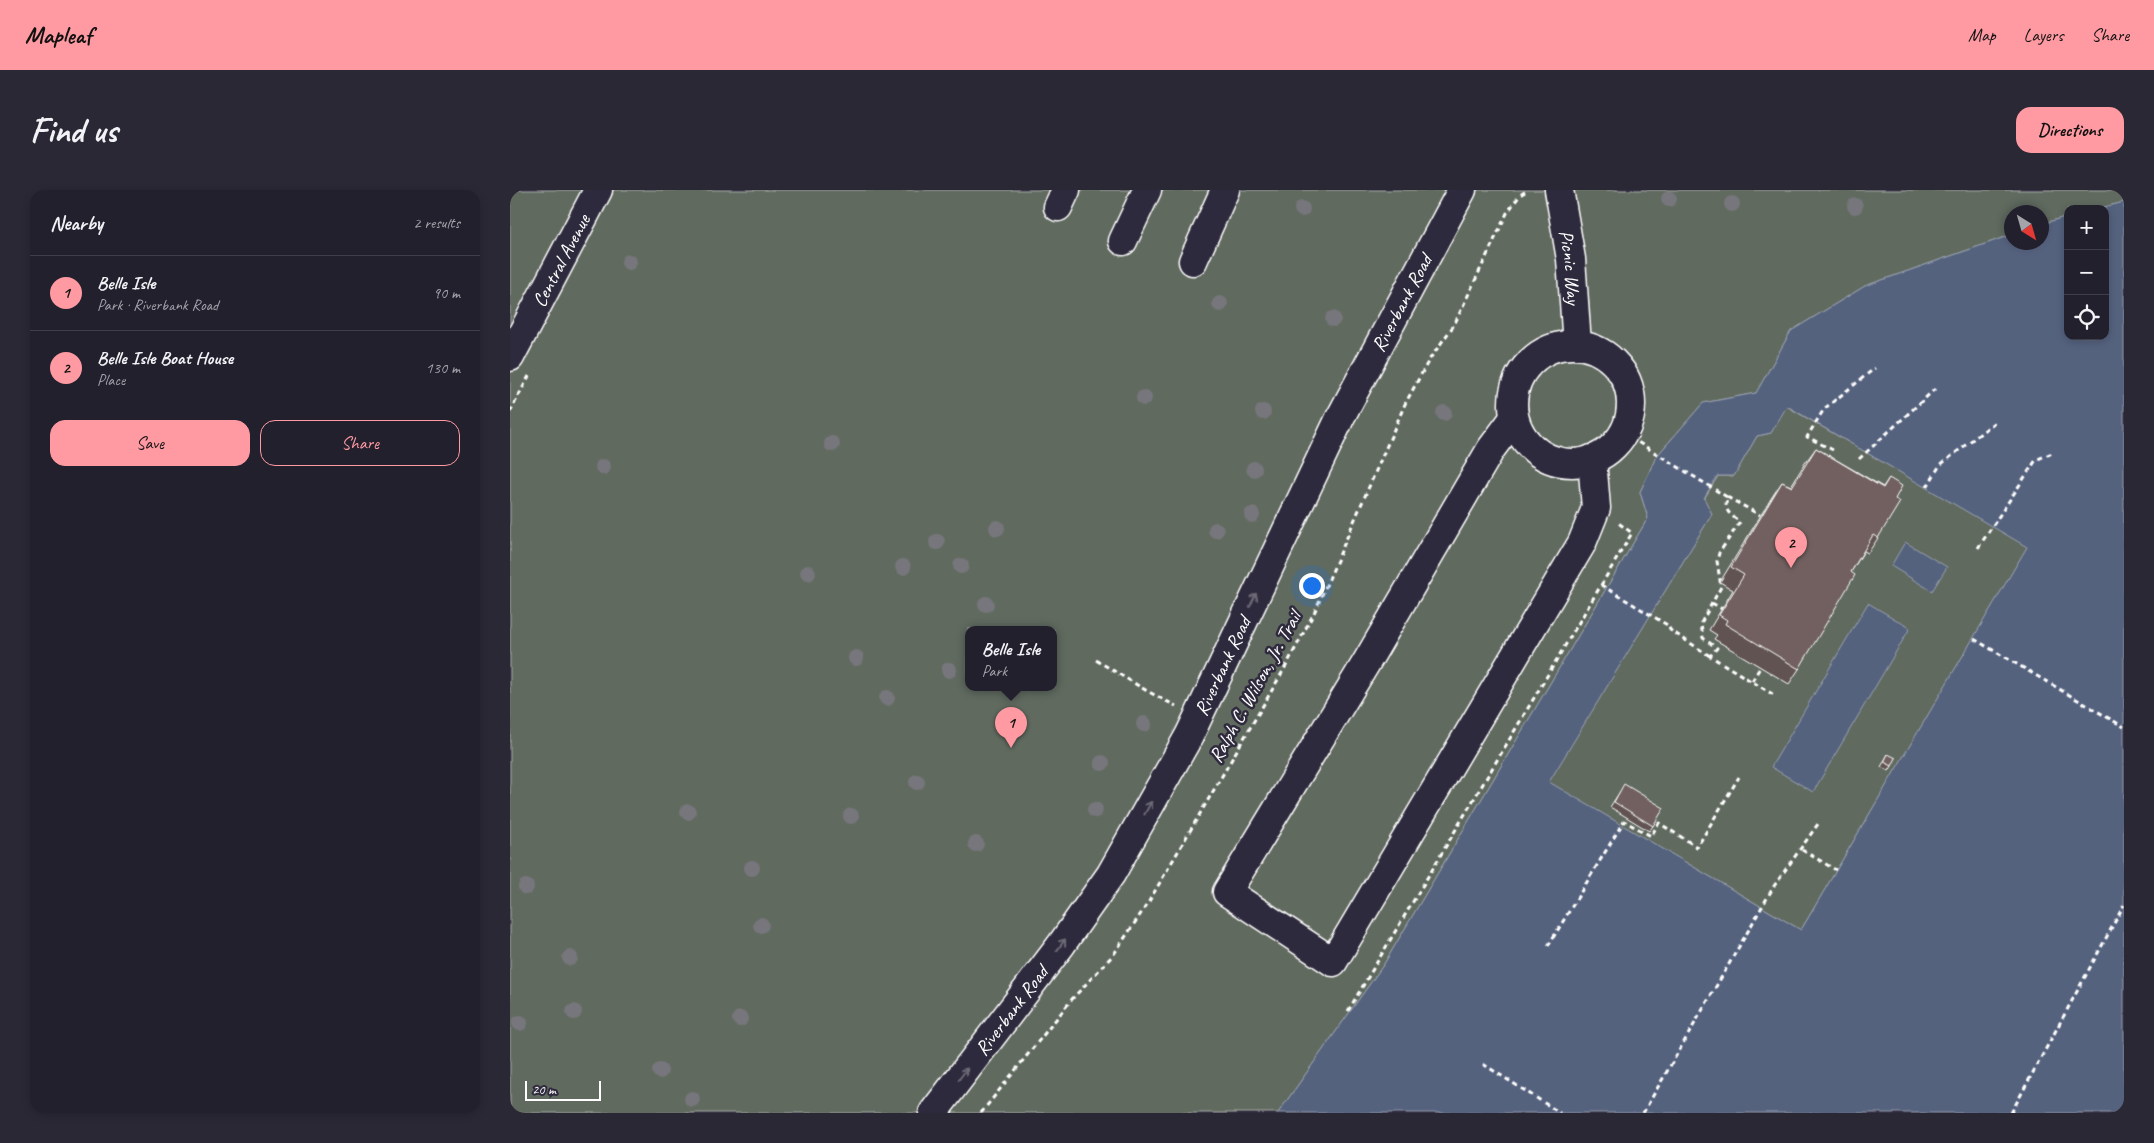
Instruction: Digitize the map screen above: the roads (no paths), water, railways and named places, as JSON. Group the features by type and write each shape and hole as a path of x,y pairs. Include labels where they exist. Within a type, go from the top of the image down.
{"street":[{"name":"Central Avenue","path":"510,357 598,190"},
{"path":"1123,241 1148,190"},
{"path":"1193,262 1224,190"},
{"name":"Riverbank Road","path":"933,1113 1061,945 1111,874 1197,717 1340,418 1462,190"},
{"name":"Picnic Way","path":"1559,190 1571,259 1576,345"},
{"path":"1576,345 1596,350 1612,360 1624,376 1630,395 1629,414 1623,433 1605,452 1592,459 1573,463 1557,461 1536,451 1522,437 1514,418 1513,396 1523,369 1542,353 1559,346 1576,345"},
{"path":"1514,418 1491,449 1366,662 1227,892 1333,962 1582,543 1596,508 1592,459"}],"water":[{"path":"2124,202 2124,1113 1278,1113 1384,964 1648,518 1640,492 1656,457 1703,403 1756,393 1791,331 1865,286 2004,237 2004,250 2049,250 2049,222 2064,217 2064,340 2109,340 2109,206","holes":["1787,406 2027,547 1801,930 1549,782 1712,514 1704,498 1717,476 1734,476 1757,436 1771,433"]},
{"path":"1905,542 1947,567 1932,591 1891,566"},
{"path":"1868,603 1910,628 1813,792 1771,767"}],"place":[{"name":"Belle Isle Boat House","path":"1791,568"},
{"name":"Belle Isle","path":"1011,748"}]}
